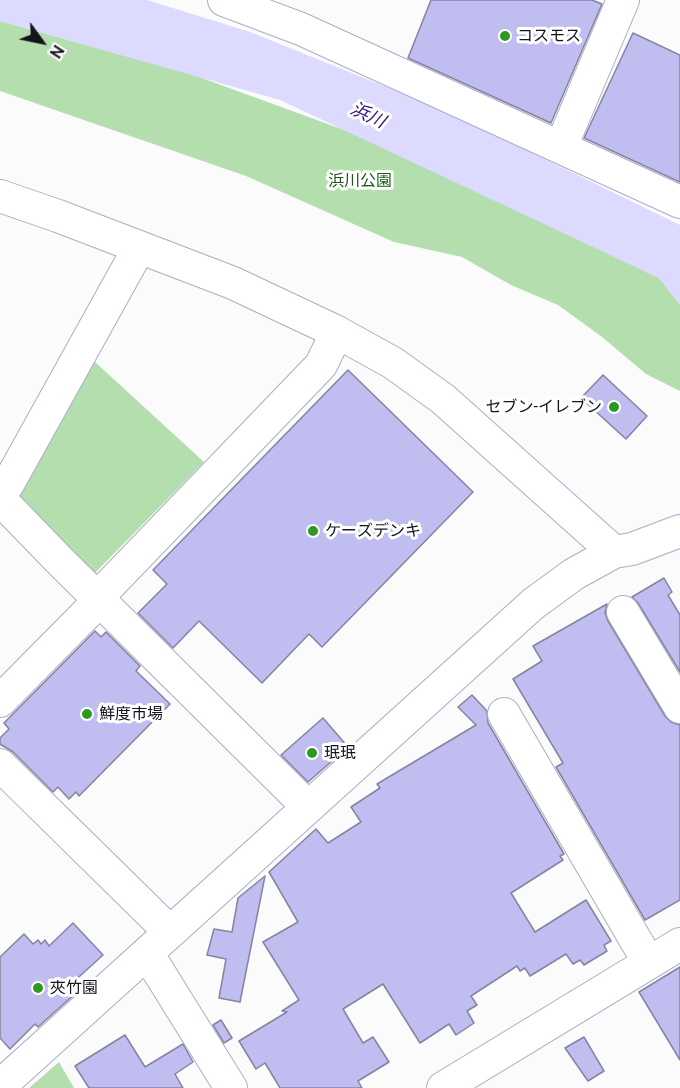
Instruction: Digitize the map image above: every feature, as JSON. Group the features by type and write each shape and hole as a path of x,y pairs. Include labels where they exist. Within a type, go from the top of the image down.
{"street":[{"path":"224,0 301,29 680,202"},
{"path":"561,147 623,0"},
{"path":"0,196 233,284 337,332 393,363 443,399 614,552"},
{"path":"0,493 8,484 140,248"},
{"path":"0,701 91,609 98,597 321,365 337,332"},
{"path":"0,499 308,807"},
{"path":"0,1086 533,604 574,574 614,552 632,549 680,531"},
{"path":"623,612 680,707"},
{"path":"504,714 649,963"},
{"path":"0,765 170,932"},
{"path":"443,1088 680,944"},
{"path":"147,953 231,1088"}],"green space":[{"name":"浜川公園","path":"0,21 191,74 377,142 659,278 680,304 680,391 646,374 602,337 558,305 511,285 462,257 394,242 246,176 0,91"},
{"path":"94,361 204,462 91,577 17,502 19,489"},
{"path":"59,1062 74,1088 29,1088"}],"water":[{"name":"浜川","path":"0,0 147,0 250,32 446,111 680,225 680,305 659,278 280,100 0,21"}],"building":[{"name":"コスモス","path":"431,0 592,0 602,4 551,123 408,58"},
{"path":"633,33 680,55 680,182 584,138"},
{"name":"ケーズデンキ","path":"348,370 473,492 322,647 309,634 262,683 199,621 173,648 138,613 167,584 153,570"},
{"name":"セブン-イレブン","path":"603,375 647,416 626,439 581,398"},
{"path":"664,578 672,592 668,595 680,615 680,672 638,603 632,597"},
{"path":"607,604 605,613 608,621 665,716 671,722 680,725 680,900 645,920 556,767 563,763 513,679 542,661 533,646"},
{"name":"鮮度市場","path":"95,631 101,637 106,632 140,666 136,671 170,704 79,796 76,792 69,799 58,787 53,792 13,752 0,744 0,738 9,729 4,723"},
{"path":"472,695 487,711 488,723 564,854 560,856 563,860 511,893 535,932 586,900 611,941 604,945 607,951 584,965 580,960 573,964 566,954 530,976 525,968 520,971 517,966 471,996 477,1005 467,1011 474,1023 456,1035 449,1024 420,1043 383,984 343,1009 363,1043 373,1037 389,1062 358,1081 362,1088 280,1088 265,1063 256,1069 239,1041 287,1012 282,1011 299,1000 263,942 298,922 269,872 316,829 328,843 361,822 351,807 380,788 377,784 476,725 458,707"},
{"name":"珉珉","path":"323,718 348,747 308,782 281,755"},
{"path":"265,876 240,1002 219,998 226,959 207,955 214,929 232,932 238,898"},
{"name":"夾竹園","path":"73,923 103,955 70,985 77,992 38,1027 35,1024 10,1049 0,1038 0,957 24,934 33,944 38,940 41,944 45,940 49,946"},
{"path":"680,967 680,1060 639,992"},
{"path":"221,1020 232,1038 224,1043 213,1025"},
{"path":"125,1035 145,1067 183,1044 193,1062 175,1074 183,1088 89,1088 75,1066"},
{"path":"584,1037 604,1071 588,1081 565,1048"}],"place":[{"name":"コスモス","path":"505,36"},
{"name":"セブン-イレブン","path":"614,407"},
{"name":"ケーズデンキ","path":"313,531"},
{"name":"鮮度市場","path":"87,714"},
{"name":"珉珉","path":"312,753"},
{"name":"夾竹園","path":"38,988"}]}
